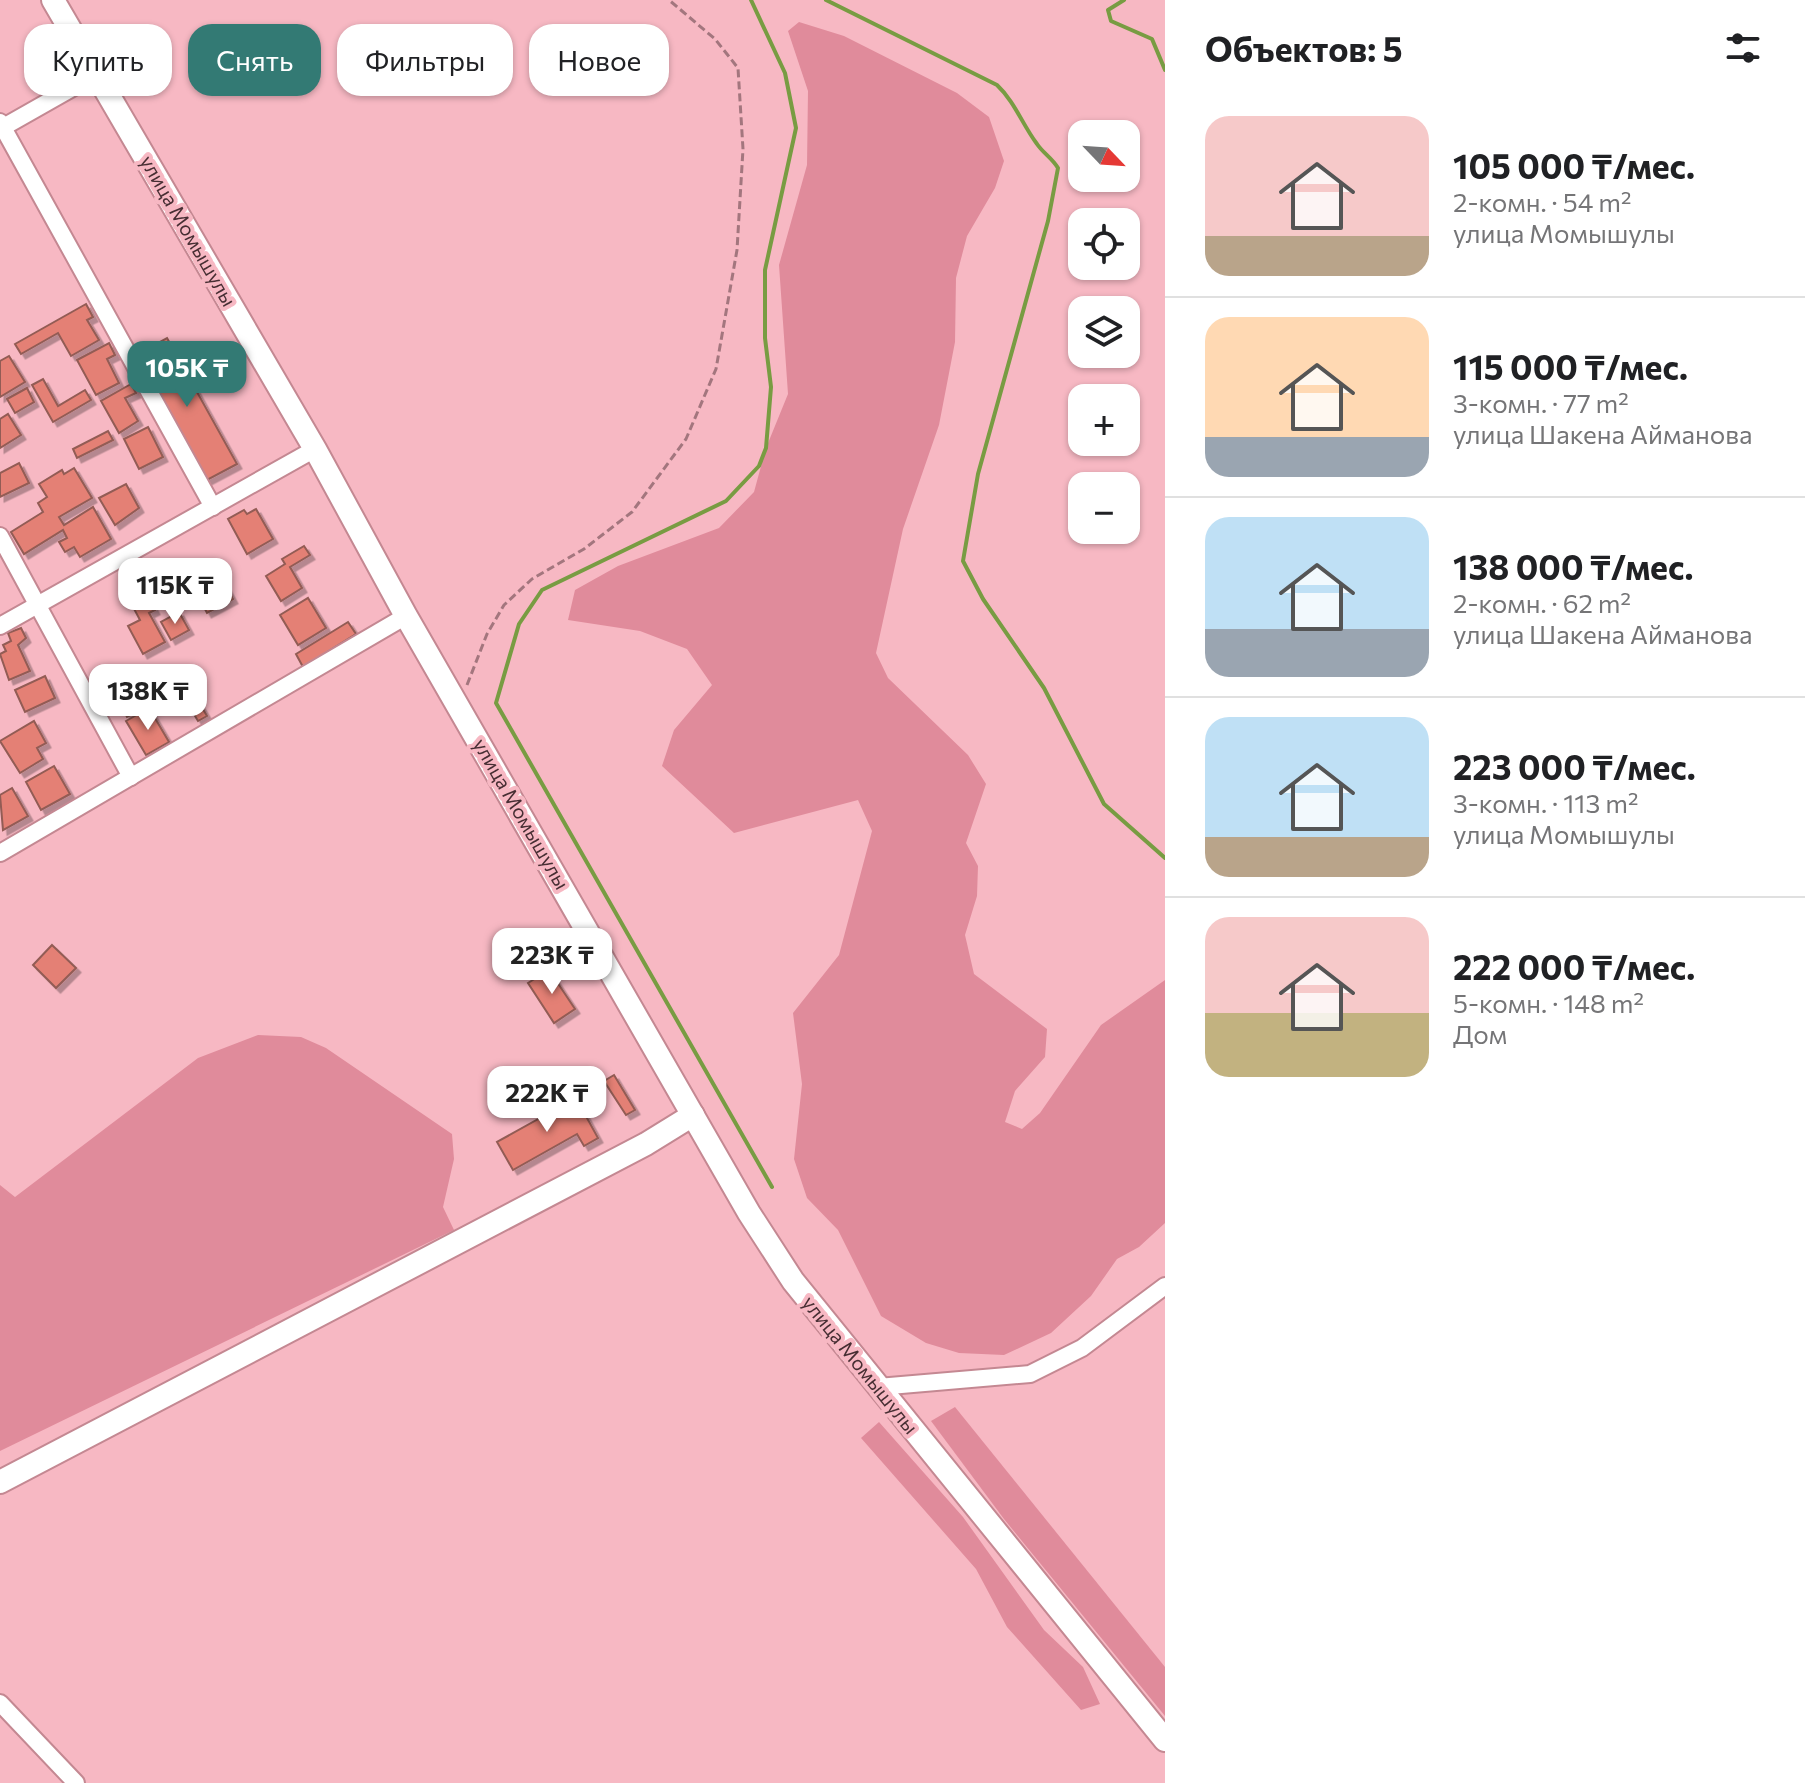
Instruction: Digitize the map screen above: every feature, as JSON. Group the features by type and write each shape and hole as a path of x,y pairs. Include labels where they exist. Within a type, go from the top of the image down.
{"street":[{"name":"улица Момышулы","path":"53,0 67,24"},
{"path":"56,96 1,126 213,507"},
{"name":"улица Момышулы","path":"110,96 315,449 406,616 693,1115 793,1281 1165,1740"},
{"path":"0,626 315,449"},
{"path":"0,536 131,777"},
{"path":"0,853 406,616"},
{"path":"0,1482 646,1144 693,1115"},
{"path":"878,1387 1030,1374 1082,1348 1165,1286"},
{"path":"0,1703 76,1783"}],"path":[{"path":"458,705 487,634 504,605 532,579 584,549 632,512 686,439 716,369 737,250 743,149 738,68 732,55 669,0"}],"shaded area":[{"path":"799,22 844,36 957,93 989,117 1004,161 995,188 967,236 956,278 955,342 939,425 903,529 876,653 888,678 968,755 986,784 966,843 978,866 977,896 965,935 974,974 1047,1029 1045,1057 1015,1091 1005,1122 1022,1129 1040,1113 1101,1025 1165,980 1165,1223 1139,1247 1117,1259 1091,1296 1051,1333 1004,1355 959,1353 926,1343 881,1316 838,1230 807,1198 794,1159 802,1084 793,1013 839,955 872,831 858,800 734,833 662,766 674,730 712,685 687,649 640,631 568,620 575,590 618,566 719,528 754,492 766,448 788,394 779,265 807,165 808,91 788,31"},
{"path":"258,1035 301,1037 326,1048 452,1134 454,1159 443,1207 454,1230 0,1451 0,1185 15,1197 198,1058"},
{"path":"955,1407 1165,1667 1165,1716 1004,1519 931,1421"},
{"path":"879,1422 963,1517 1044,1630 1083,1667 1100,1704 1081,1710 1007,1627 976,1569 861,1438"}],"building":[{"path":"86,304 93,317 87,320 99,340 71,356 58,333 21,354 15,344"},
{"path":"167,338 237,464 207,480 138,354"},
{"path":"109,343 115,355 107,359 119,383 96,395 77,360"},
{"path":"9,356 25,382 0,397 0,361"},
{"path":"43,379 58,406 85,390 91,400 53,422 32,385"},
{"path":"131,384 136,393 125,398 138,421 119,433 101,401"},
{"path":"27,388 34,402 15,413 7,399"},
{"path":"8,414 21,435 0,448 0,419"},
{"path":"148,427 163,457 139,469 124,439"},
{"path":"108,431 113,440 77,458 73,449"},
{"path":"19,463 29,483 0,497 0,473"},
{"path":"74,468 92,498 59,517 64,525 93,507 111,539 80,557 74,547 65,552 59,542 67,538 63,530 24,554 11,532 43,512 38,503 47,497 39,484 62,470 64,474"},
{"path":"126,484 139,508 115,525 99,498"},
{"path":"256,509 273,539 247,554 228,519 244,510 247,514"},
{"path":"304,546 310,555 290,567 302,588 281,601 266,576 285,564 282,559"},
{"path":"220,575 233,599 207,613 194,588"},
{"path":"140,581 155,610 149,613 165,642 143,654 128,626 140,620 124,590"},
{"path":"308,598 326,628 298,645 280,615"},
{"path":"179,612 189,630 171,640 161,622"},
{"path":"348,622 356,634 303,667 296,654"},
{"path":"21,628 26,638 18,645 30,671 9,680 0,654 6,651 3,645 11,641 8,633"},
{"path":"187,675 191,682 127,717 115,694 139,681 146,695"},
{"path":"45,676 55,698 25,712 15,690"},
{"path":"192,691 207,716 198,721 183,696"},
{"path":"149,708 169,742 146,755 126,721"},
{"path":"34,721 46,743 37,748 43,759 20,773 0,741"},
{"path":"54,766 70,794 41,810 26,782"},
{"path":"12,788 28,816 3,830 0,795"},
{"path":"52,945 76,968 56,988 33,965"},
{"path":"549,970 575,1009 554,1023 528,983"},
{"path":"614,1075 635,1110 626,1115 604,1081"},
{"path":"576,1098 598,1138 584,1146 577,1134 513,1170 497,1142"}],"waterway":[{"path":"751,0 785,73 796,128 765,270 765,338 771,387 766,448 759,466 726,501 542,590 519,624 496,703 772,1187"},
{"path":"826,0 997,85 1037,144 1058,168 1048,221 978,474 963,561 983,599 1044,688 1104,804 1165,858"},
{"path":"1124,0 1108,10 1111,21 1152,39 1165,70"}]}
